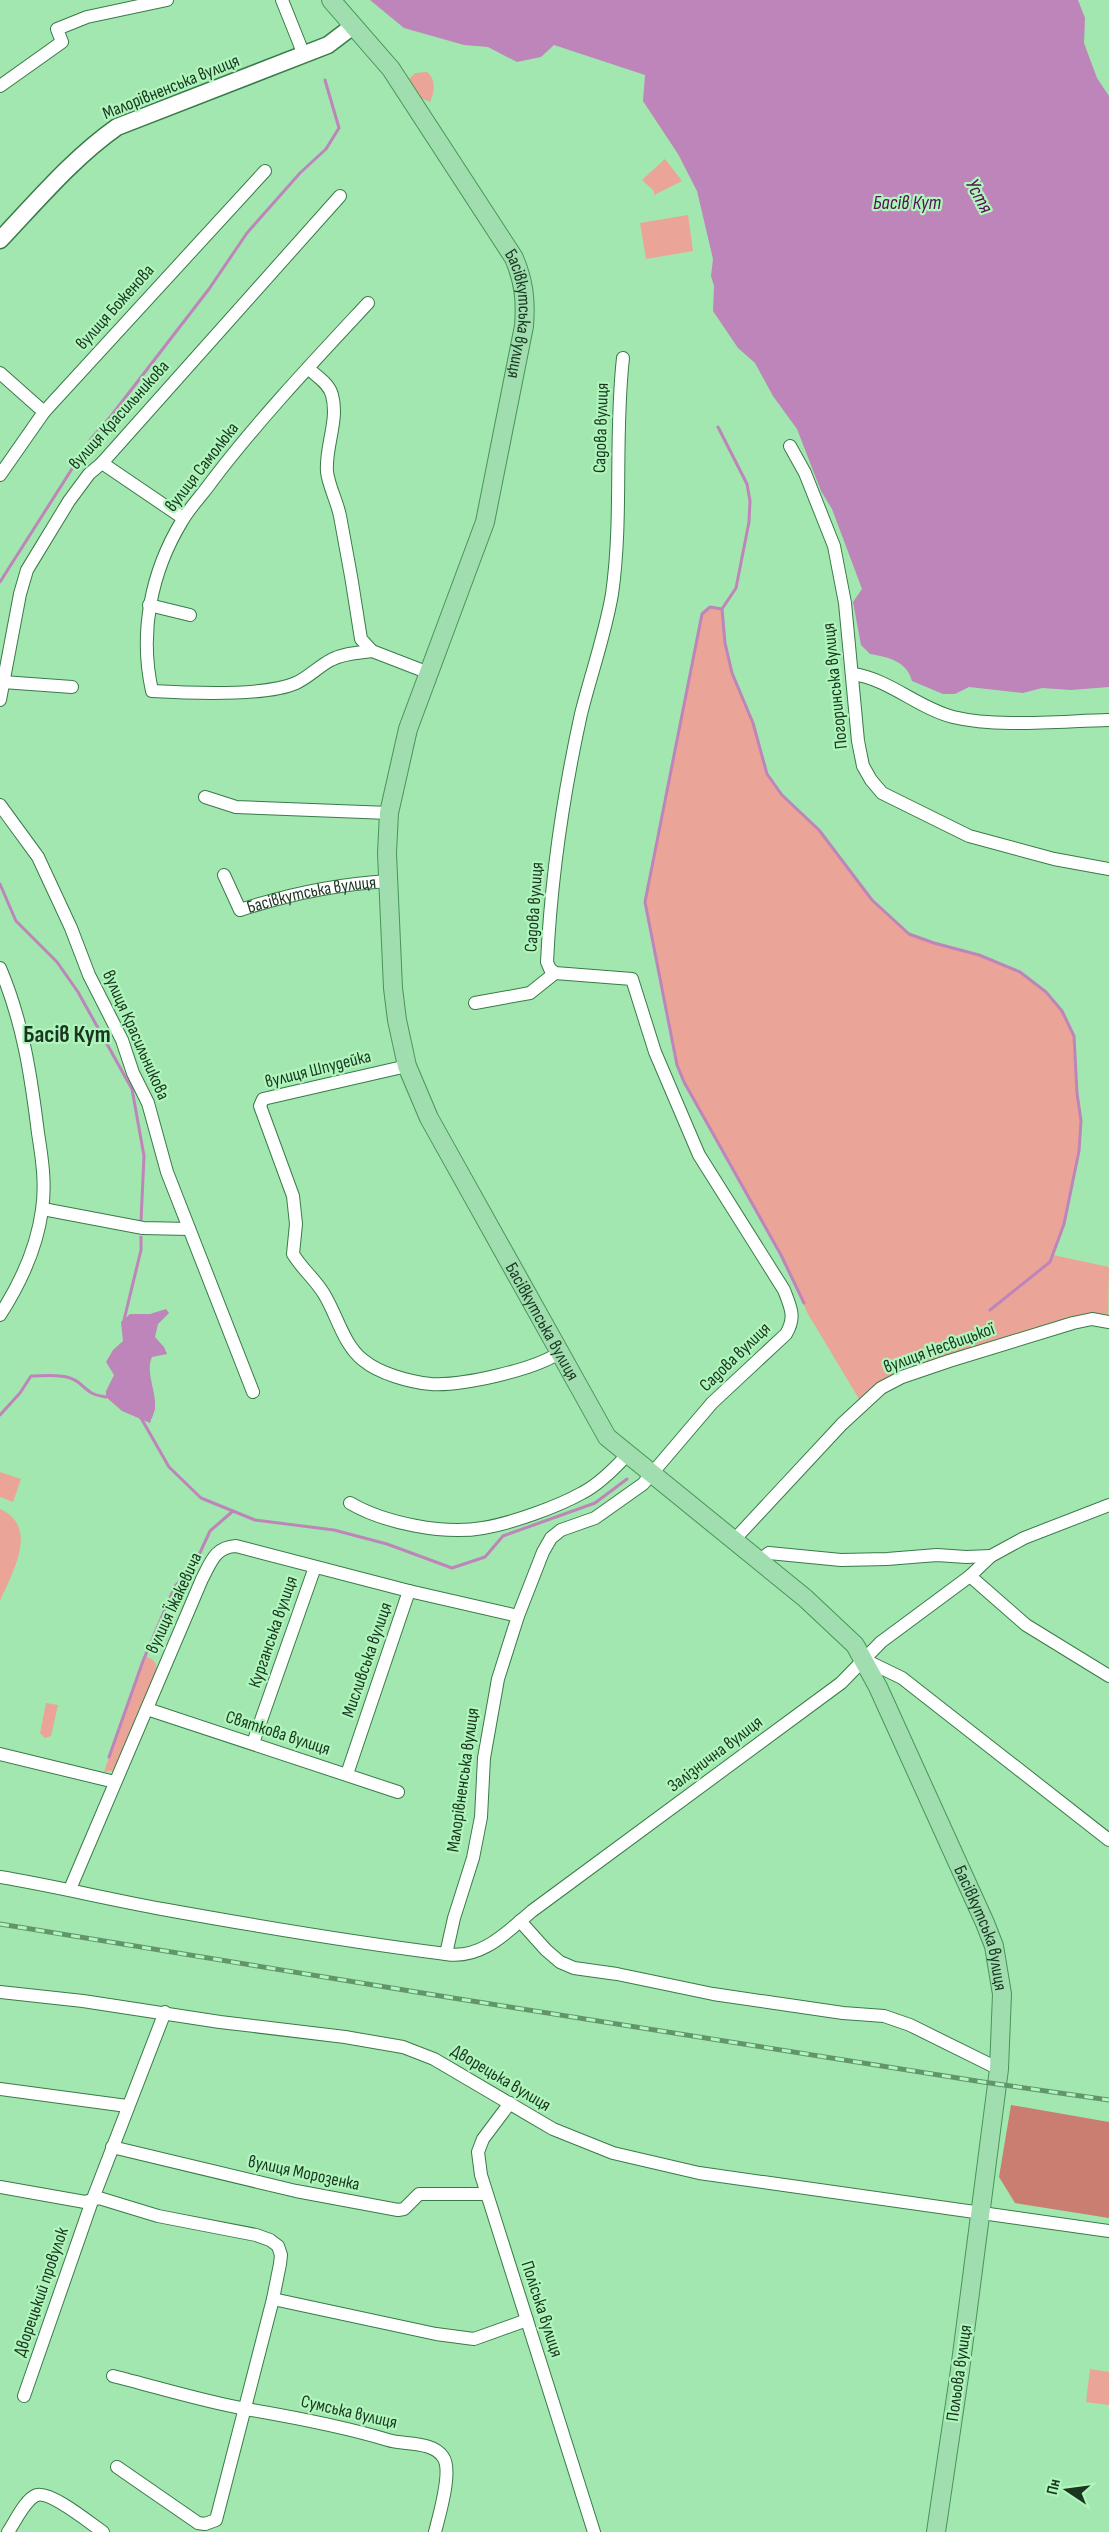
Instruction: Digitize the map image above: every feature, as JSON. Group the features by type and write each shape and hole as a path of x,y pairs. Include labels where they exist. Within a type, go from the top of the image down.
{"main road":[{"name":"Басівкутська вулиця","path":"331,0 391,69 497,231 522,277 526,300 522,337 485,522 408,729 389,813 388,881 393,988 401,1044 407,1065 429,1118 607,1437 652,1476 760,1560 849,1639 865,1660 974,1895 994,1946 1002,1994 999,2068 980,2213"},
{"name":"Польова вулиця","path":"936,2532 980,2213"}],"street":[{"path":"0,86 62,42 57,29 87,17 167,0"},
{"path":"282,0 304,55"},
{"name":"Малорівненська вулиця","path":"0,240 59,177 101,138 117,127 328,45 353,26"},
{"name":"вулиця Боженова","path":"0,475 44,412 265,171"},
{"name":"вулиця Красильникова","path":"0,700 18,602 27,570 69,501 88,474 102,462 340,196"},
{"name":"вулиця Самолюка","path":"368,303 234,452 183,518 162,563 149,605 146,637 147,665 152,691 214,693 273,688 295,684 332,659 372,651"},
{"name":"Садова вулиця","path":"623,358 617,417 617,542 613,582 609,613 581,716 554,862 547,962 555,973 632,979 655,1052 699,1155 784,1290 793,1311 793,1322 786,1334 712,1403 652,1476"},
{"path":"308,368 331,391 334,422 328,456 328,479 339,513 361,639 372,651 429,673"},
{"path":"0,373 44,412"},
{"name":"Погоринська вулиця","path":"790,446 805,473 834,546 845,603 858,741 863,766 882,793 969,836 1054,859 1109,869"},
{"path":"102,462 183,518"},
{"path":"149,605 190,615"},
{"path":"853,674 867,676 922,705 954,717 1009,722 1109,720"},
{"path":"3,682 72,687"},
{"path":"205,797 236,807 389,813"},
{"name":"вулиця Красильникова","path":"0,806 38,857 71,928 88,975 122,1040 133,1072 148,1103 164,1162 253,1392"},
{"name":"Басівкутська вулиця","path":"224,875 240,910 296,893 347,884 388,881"},
{"path":"0,968 18,1016 30,1065 43,1166 43,1209 28,1261 14,1293 0,1315"},
{"path":"475,1003 530,993 555,973"},
{"name":"вулиця Шпудейка","path":"407,1065 263,1099 260,1106 293,1196 296,1224 293,1254 324,1294 353,1350 362,1360 386,1373 430,1384 447,1384 513,1372 559,1353"},
{"path":"43,1209 143,1228 189,1229"},
{"name":"вулиця Несвицької","path":"734,1540 842,1424 881,1388 902,1377 949,1361 1073,1323 1092,1318 1109,1322"},
{"path":"350,1503 423,1527 482,1528 554,1506 584,1493 627,1455"},
{"name":"Малорівненська вулиця","path":"446,1954 479,1828 484,1758 498,1679 536,1569 551,1538 561,1530 595,1518 613,1507 652,1476"},
{"name":"Залізнична вулиця","path":"446,1954 459,1956 484,1948 841,1683 881,1642 970,1576 991,1556 1024,1538 1109,1505"},
{"name":"вулиця Їжакевича","path":"70,1889 202,1579 214,1555 224,1547 236,1546 409,1591 518,1616"},
{"name":"Залізнична вулиця","path":"760,1560 769,1553 841,1560 938,1555 991,1556"},
{"name":"Курганська вулиця","path":"254,1743 315,1567"},
{"path":"970,1576 1026,1625 1109,1676"},
{"name":"Мисливська вулиця","path":"347,1774 409,1591"},
{"name":"Басівкутська вулиця","path":"865,1660 902,1678 1109,1840"},
{"name":"Святкова вулиця","path":"147,1709 398,1792"},
{"path":"0,1754 116,1782"},
{"path":"0,1877 70,1889 161,1909 446,1954"},
{"path":"520,1921 546,1950 560,1962 574,1968 616,1974 713,1994 843,2013 884,2016 910,2025 999,2068"},
{"name":"Дворецька вулиця","path":"0,1992 165,2012 220,2022 345,2037 403,2047 434,2059 553,2129 624,2155 699,2173 1109,2231"},
{"name":"Дворецький провулок","path":"24,2396 92,2201 165,2012"},
{"path":"0,2089 128,2106"},
{"name":"Поліська вулиця","path":"510,2103 483,2139 478,2152 486,2194 594,2532"},
{"name":"вулиця Морозенка","path":"112,2147 296,2191 398,2210 404,2209 419,2194 486,2194"},
{"path":"0,2187 85,2202 99,2198 158,2216 256,2235 278,2246 281,2255 273,2299 216,2520 205,2524 198,2523 117,2467"},
{"path":"273,2299 436,2334 474,2339 527,2320"},
{"name":"Сумська вулиця","path":"113,2376 244,2409 280,2414 347,2431 369,2433 390,2441 431,2448 443,2455 448,2466 435,2532"},
{"path":"9,2532 30,2500 36,2495 42,2495 61,2504 103,2532"}],"shaded area":[{"path":"427,72 434,86 430,102 421,98 407,81 415,73"},
{"path":"665,159 682,181 654,195 654,191 642,180"},
{"path":"688,215 693,251 646,259 640,223"},
{"path":"710,607 722,609 725,643 732,673 753,722 767,774 782,795 819,830 872,900 909,934 979,955 1020,972 1046,992 1062,1011 1074,1036 1081,1121 1079,1151 1064,1224 1053,1255 1109,1267 1108,1322 1092,1319 902,1377 862,1404 808,1314 781,1255 684,1082 677,1065 645,902 702,614"},
{"path":"0,1472 21,1479 13,1502 0,1497"},
{"path":"0,1509 12,1517 19,1527 21,1539 16,1564 0,1601"},
{"path":"144,1656 154,1661 157,1670 115,1770 104,1772"},
{"path":"46,1703 58,1705 51,1736 45,1738 40,1733"},
{"path":"1011,2105 1109,2122 1109,2218 1015,2203 999,2177"},
{"path":"1090,2369 1109,2372 1109,2405 1086,2402"}],"water":[{"name":"Басів Кут","path":"370,0 1078,0 1085,18 1084,43 1097,78 1109,96 1109,687 1071,690 1042,688 1023,693 969,687 955,694 943,694 912,681 906,669 896,661 870,654 861,645 853,602 862,589 832,509 821,491 797,429 773,396 755,363 738,348 713,311 714,286 711,276 713,259 697,191 678,154 643,101 645,75 554,45 541,57 517,62 488,47 464,45 404,28"},
{"path":"166,1309 169,1313 158,1324 155,1337 167,1354 152,1357 150,1363 155,1411 150,1423 122,1411 106,1397 106,1391 114,1375 106,1362 113,1350 123,1341 121,1322 130,1314 150,1314"}],"waterway":[{"path":"0,582 91,439 209,289 247,233 300,173 326,149 339,128 325,80"},
{"path":"718,427 747,484 750,501 749,522 736,588 722,609 725,643 732,673 753,723 767,774 782,795 819,830 872,900 909,934 979,955 1020,972 1046,992 1062,1011 1074,1036 1081,1121 1079,1151 1064,1224 1050,1262 990,1310"},
{"path":"722,609 710,607 702,614 645,902 677,1065 684,1082 781,1255 804,1303"},
{"path":"0,884 16,921 57,962 78,992 132,1089 144,1156 141,1221"},
{"path":"124,1320 141,1250 141,1237"},
{"path":"0,1415 20,1393 31,1376 68,1377 93,1394 106,1397"},
{"path":"141,1418 169,1467 201,1498 255,1520 334,1530 387,1544 452,1568 485,1557 503,1536 595,1503 627,1479"},
{"path":"109,1757 143,1661 175,1586 193,1568 210,1531 233,1511"}],"railway":[{"path":"0,1924 453,1998 1109,2100"}],"district":[{"name":"Басів Кут","path":"67,1034"}],"water label":[{"name":"Устя","path":"979,196"}]}
